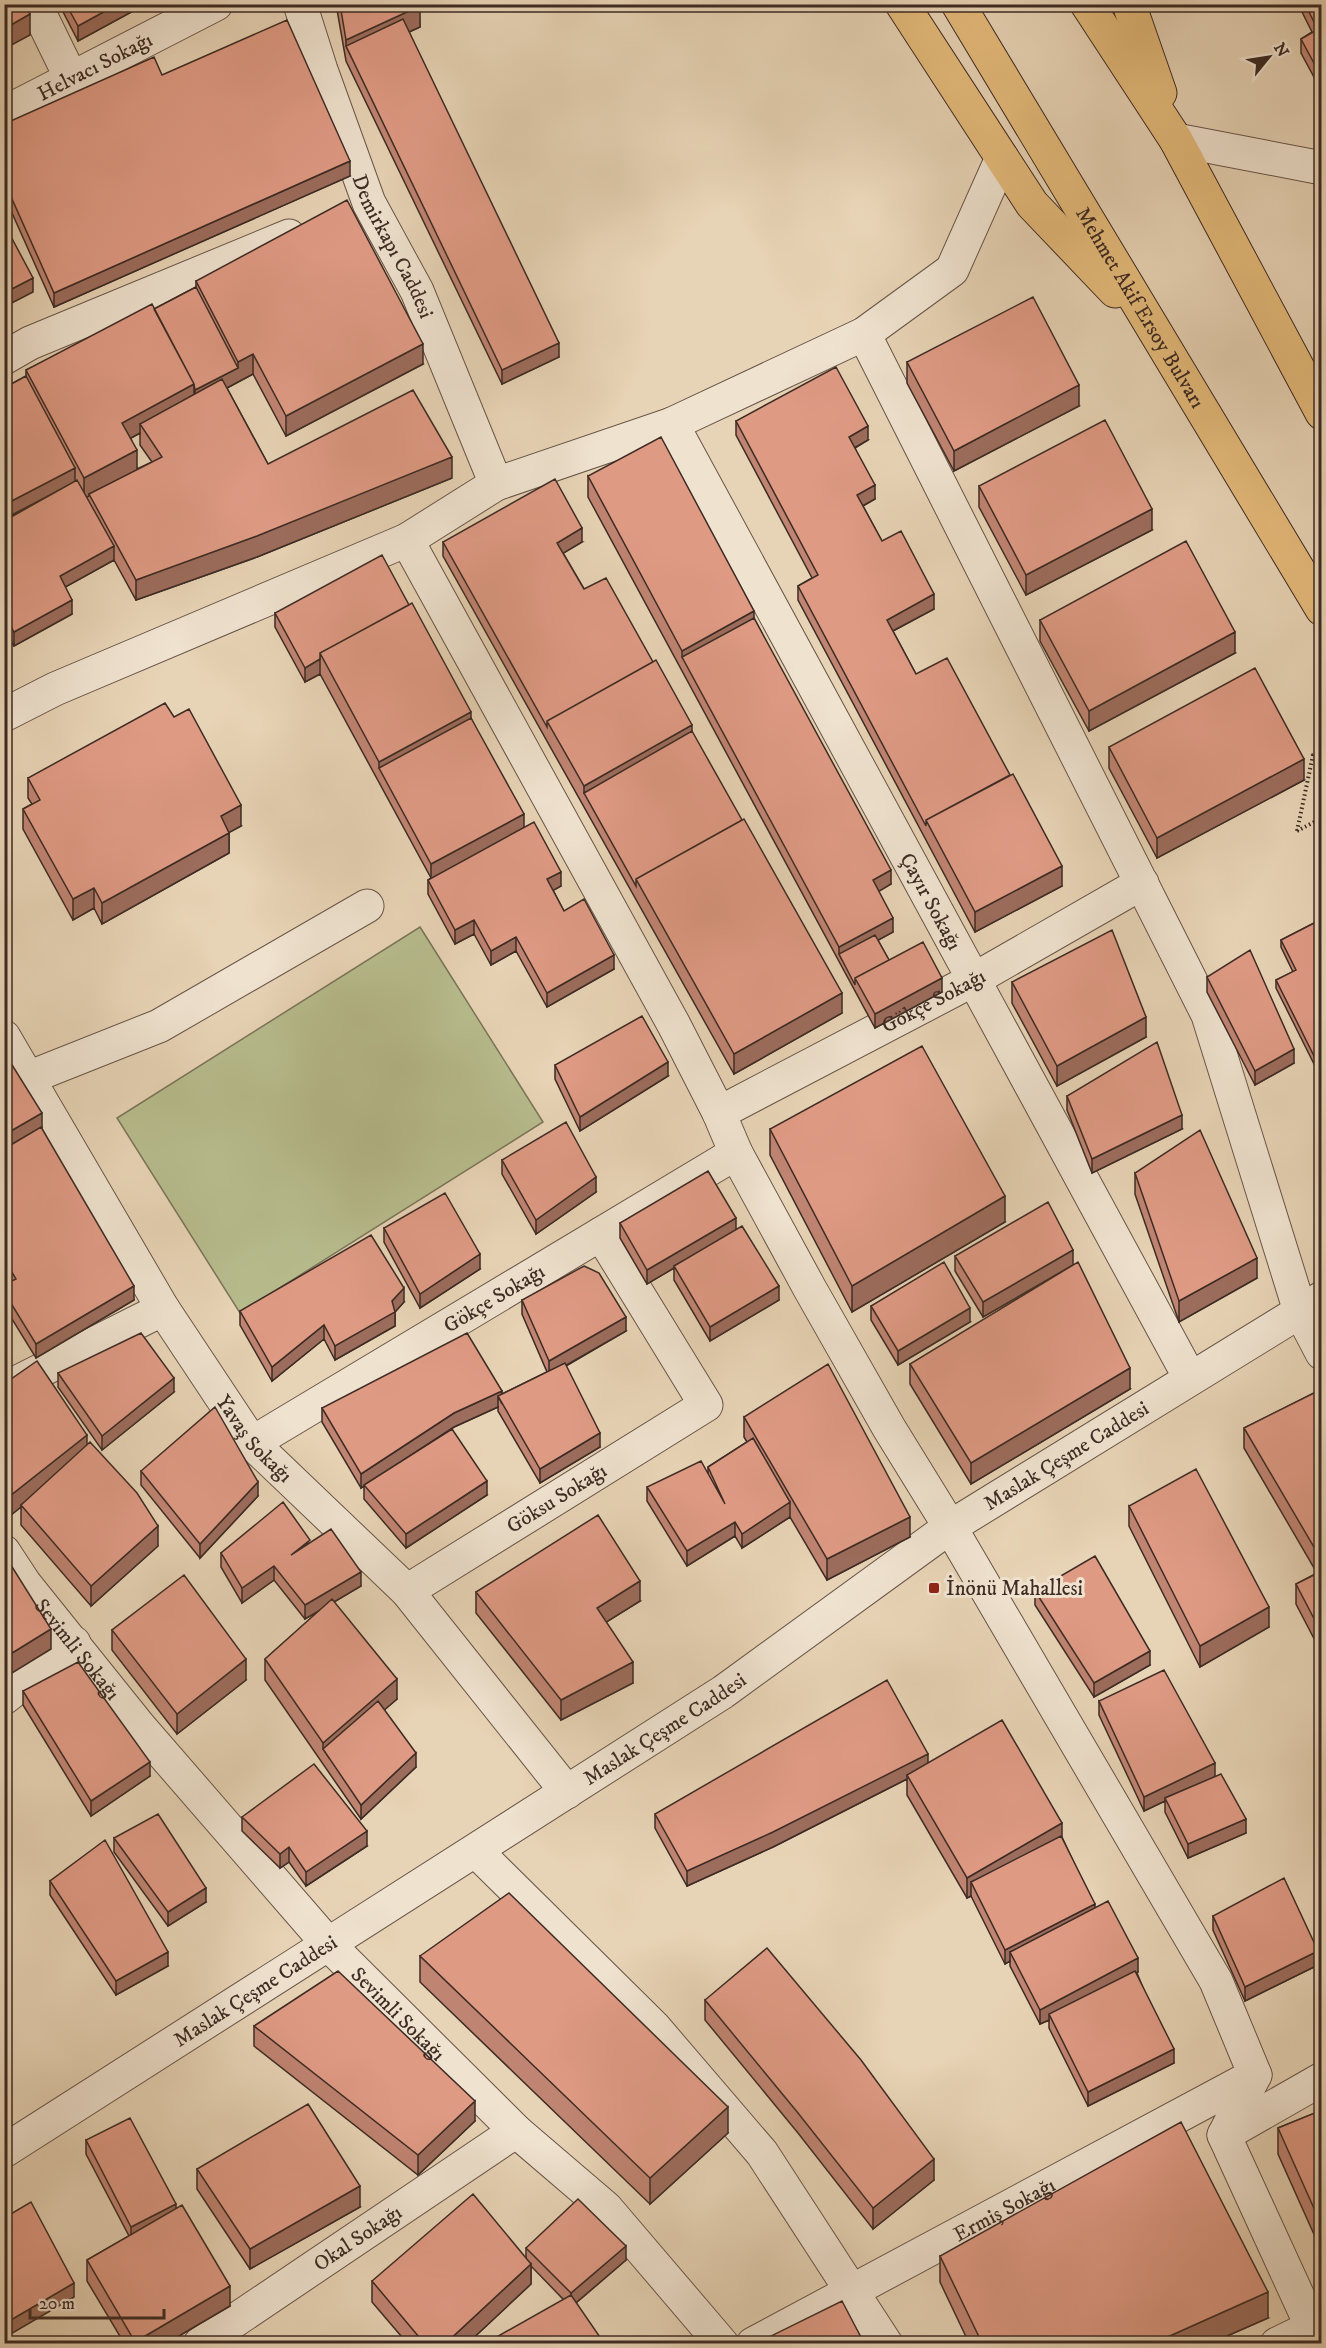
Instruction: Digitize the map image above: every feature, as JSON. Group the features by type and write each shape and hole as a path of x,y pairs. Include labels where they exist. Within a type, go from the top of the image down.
{"main road":[{"path":"902,4 1032,204 1157,335"},
{"name":"Mehmet Akif Ersoy Bulvarı","path":"958,4 1322,609"},
{"path":"1088,4 1176,140 1322,413"},
{"path":"1130,4 1176,140"}],"street":[{"path":"35,4 71,78"},
{"name":"Helvacı Sokağı","path":"4,113 216,4"},
{"name":"Demirkapı Caddesi","path":"300,4 321,70 358,208 417,291 496,484"},
{"path":"1176,140 1322,168"},
{"path":"4,716 55,689 407,540 496,484 672,424 864,334 952,270 1002,158"},
{"path":"4,358 30,343 314,226"},
{"path":"864,334 1208,1015 1311,1305 1322,1353"},
{"name":"Çayır Sokağı","path":"672,424 1190,1378"},
{"path":"407,540 674,1025 719,1113 736,1153 821,1308 889,1428 950,1527 1216,1981 1255,2075 1224,2135"},
{"name":"Gökçe Sokağı","path":"719,1113 973,980 1142,883"},
{"path":"28,1078 159,1026 367,906"},
{"name":"Yavaş Sokağı","path":"6,1043 163,1309 252,1443 407,1591 567,1792"},
{"name":"Gökçe Sokağı","path":"252,1443 736,1153"},
{"name":"Göksu Sokağı","path":"407,1591 706,1405 601,1234"},
{"name":"Maslak Çeşme Caddesi","path":"4,2151 723,1692 950,1527 1311,1305"},
{"path":"4,1389 163,1309"},
{"name":"Sevimli Sokağı","path":"4,1552 25,1584 139,1726 329,1945 516,2131 606,2208 722,2343"},
{"path":"4,1698 74,1643"},
{"path":"476,1851 662,2036 762,2153 886,2343"},
{"name":"Ermiş Sokağı","path":"753,2343 1255,2075"},
{"path":"1224,2135 1322,2079"},
{"name":"Okal Sokağı","path":"200,2343 516,2131"},
{"path":"1224,2135 1317,2331 1277,2343"}],"path":[{"path":"1322,750 1313,756 1297,831 1322,818"}],"green space":[{"path":"420,927 543,1122 240,1313 117,1118"}],"building":[{"path":"4,4 24,4 30,14 4,29"},
{"path":"66,4 118,4 78,26"},
{"path":"340,4 419,4 420,6 346,40"},
{"path":"1305,4 1322,4 1322,23 1316,26"},
{"path":"403,19 559,343 502,370 346,46"},
{"path":"287,20 350,161 54,293 4,181 4,124 154,57 162,75"},
{"path":"1322,27 1322,78 1301,39"},
{"path":"347,200 423,344 286,416 253,354 238,362 196,281"},
{"path":"8,231 33,278 4,293 4,233"},
{"path":"196,287 238,368 195,390 194,384 154,309"},
{"path":"1033,297 1079,385 954,451 907,362"},
{"path":"152,304 194,384 122,423 137,450 84,478 26,370"},
{"path":"836,367 868,426 849,437 875,485 857,495 882,541 901,531 934,594 887,620 916,674 947,658 1010,775 926,820 926,826 798,586 818,575 736,421"},
{"path":"26,376 75,468 4,505 4,388"},
{"path":"222,379 268,464 413,390 452,457 257,536 136,580 89,494 162,457 140,424"},
{"path":"1105,420 1152,509 1026,575 979,486"},
{"path":"661,437 754,611 682,651 588,476"},
{"path":"555,479 582,528 557,543 584,589 606,578 653,662 547,721 547,727 443,542"},
{"path":"77,480 114,546 60,576 72,600 14,632 4,614 4,521"},
{"path":"1186,541 1235,632 1089,711 1040,620"},
{"path":"382,555 409,605 320,653 320,659 305,668 275,613"},
{"path":"412,603 471,712 379,762 320,653"},
{"path":"754,618 891,870 873,880 893,918 839,947 682,657"},
{"path":"656,660 692,725 584,786 547,721"},
{"path":"1255,668 1304,759 1157,838 1109,747"},
{"path":"165,703 174,717 189,709 241,805 221,816 229,833 102,903 94,888 73,899 23,809 40,800 28,778"},
{"path":"471,718 524,814 431,864 379,768"},
{"path":"692,731 742,820 636,879 636,886 584,793"},
{"path":"1013,774 1062,866 975,912 926,820"},
{"path":"744,819 842,993 734,1054 636,879"},
{"path":"534,822 561,872 547,879 564,911 584,899 614,955 547,993 516,937 491,951 474,920 455,930 428,880"},
{"path":"1322,919 1322,1072 1276,980 1296,970 1281,940"},
{"path":"1112,930 1146,1017 1057,1066 1012,982"},
{"path":"875,935 889,960 855,978 855,985 839,954"},
{"path":"923,942 942,978 875,1014 855,978"},
{"path":"1250,950 1294,1049 1255,1071 1207,977"},
{"path":"642,1016 668,1062 580,1117 555,1065"},
{"path":"1157,1042 1182,1115 1092,1159 1067,1096"},
{"path":"922,1046 1005,1196 852,1286 770,1129"},
{"path":"4,1052 42,1113 4,1135"},
{"path":"566,1122 596,1177 536,1220 502,1160"},
{"path":"41,1127 134,1286 36,1344 4,1292 4,1285 16,1279 4,1259 4,1149"},
{"path":"1200,1130 1257,1258 1179,1301 1135,1173"},
{"path":"708,1171 736,1218 647,1270 620,1223"},
{"path":"445,1193 480,1254 420,1294 384,1228"},
{"path":"1048,1202 1073,1250 983,1302 955,1256"},
{"path":"742,1226 779,1286 710,1327 674,1266"},
{"path":"371,1235 404,1288 392,1301 395,1312 335,1346 324,1325 272,1367 240,1311"},
{"path":"944,1262 970,1308 898,1351 871,1306"},
{"path":"1078,1262 1130,1368 971,1463 910,1364"},
{"path":"584,1266 599,1273 626,1317 549,1361 522,1300"},
{"path":"141,1333 174,1378 102,1436 58,1373"},
{"path":"467,1333 502,1391 454,1413 361,1474 322,1408"},
{"path":"37,1361 87,1435 6,1499 4,1497 4,1384"},
{"path":"565,1363 600,1433 540,1469 498,1396"},
{"path":"828,1364 910,1517 827,1559 744,1417"},
{"path":"1322,1389 1322,1552 1318,1554 1244,1428"},
{"path":"215,1407 258,1482 200,1544 141,1471"},
{"path":"452,1429 487,1481 406,1534 364,1485"},
{"path":"753,1438 790,1502 742,1534 735,1522 687,1551 647,1487 701,1461 725,1504 708,1467"},
{"path":"90,1442 137,1493 158,1526 91,1586 21,1505"},
{"path":"1196,1469 1269,1607 1200,1646 1129,1506"},
{"path":"283,1502 310,1540 291,1555 331,1529 361,1572 305,1605 274,1566 242,1588 221,1553"},
{"path":"598,1515 640,1581 597,1608 633,1662 561,1700 476,1592"},
{"path":"4,1554 51,1629 4,1658"},
{"path":"1095,1556 1150,1651 1094,1683 1035,1591"},
{"path":"1322,1571 1322,1634 1296,1584"},
{"path":"184,1575 246,1659 177,1714 112,1630"},
{"path":"332,1599 397,1679 323,1743 265,1659"},
{"path":"78,1662 150,1762 91,1801 23,1691"},
{"path":"1164,1670 1215,1763 1144,1797 1099,1701"},
{"path":"887,1680 928,1754 773,1832 687,1871 655,1814"},
{"path":"378,1701 416,1753 361,1805 323,1749"},
{"path":"1002,1720 1062,1823 967,1878 907,1775"},
{"path":"314,1764 367,1831 306,1872 289,1847 280,1854 242,1817"},
{"path":"1221,1774 1246,1819 1188,1844 1165,1798"},
{"path":"158,1814 206,1888 168,1912 114,1838"},
{"path":"1061,1836 1095,1904 1005,1950 971,1882"},
{"path":"105,1840 168,1952 116,1981 50,1881"},
{"path":"1284,1878 1318,1951 1245,1987 1213,1916"},
{"path":"509,1893 728,2107 650,2178 420,1956"},
{"path":"1108,1901 1138,1958 1040,2010 1010,1952"},
{"path":"767,1948 861,2060 934,2159 873,2208 705,2000"},
{"path":"338,1971 475,2101 418,2155 254,2026"},
{"path":"1135,1971 1174,2049 1088,2092 1049,2014"},
{"path":"308,2104 360,2186 250,2249 197,2169"},
{"path":"1322,2110 1322,2223 1321,2224 1278,2128"},
{"path":"130,2118 176,2204 131,2227 86,2140"},
{"path":"1181,2122 1268,2292 1154,2343 982,2343 940,2256"},
{"path":"473,2194 531,2264 446,2343 424,2343 372,2281"},
{"path":"578,2199 626,2246 571,2293 526,2248"},
{"path":"31,2202 74,2283 4,2324 4,2218"},
{"path":"182,2205 230,2286 135,2342 87,2260"},
{"path":"571,2295 604,2343 486,2343"},
{"path":"842,2301 864,2343 757,2343"},
{"path":"312,2338 316,2343 304,2343"}],"place":[{"name":"İnönü Mahallesi","path":"934,1588"}]}
